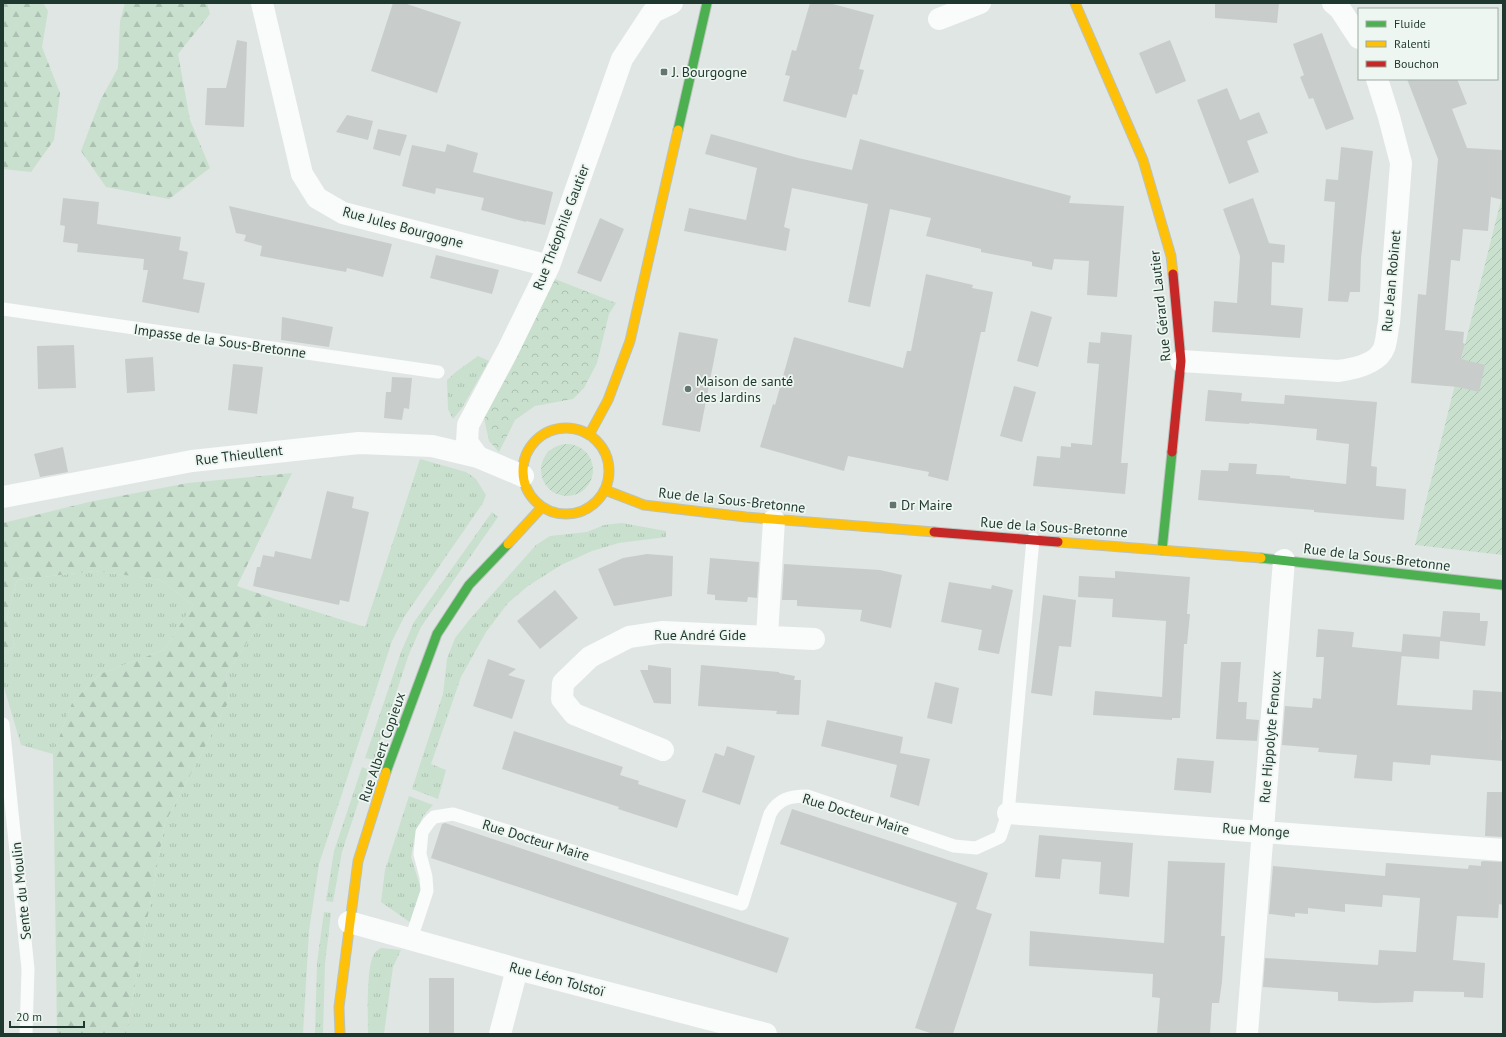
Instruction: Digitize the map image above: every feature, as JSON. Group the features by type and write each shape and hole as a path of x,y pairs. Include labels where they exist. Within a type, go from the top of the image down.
{"street":[{"name":"Rue Jules Bourgogne","path":"262,3 302,174 317,198 343,213 549,266"},
{"name":"Rue Théophile Gautier","path":"478,457 466,442 468,425 508,350 549,266 622,59 653,12 672,3"},
{"path":"589,435 608,400 630,341 707,3"},
{"path":"939,19 980,3"},
{"name":"Rue Gérard Lautier","path":"1075,3 1145,167 1171,256 1182,361 1162,550"},
{"path":"1333,3 1340,9 1358,36"},
{"name":"Rue Jean Robinet","path":"1182,361 1338,371 1357,369 1372,360 1384,349 1388,323 1401,163 1377,80"},
{"path":"562,428 574,428 589,435 602,447 607,457 610,468 609,480 605,490 598,500 589,508 578,513 565,514 553,512 542,507 532,499 526,488 523,476 524,462 528,450 537,439 549,431 562,428"},
{"name":"Rue Thieullent","path":"3,497 192,461 359,443 432,446 478,457"},
{"path":"478,457 523,476"},
{"name":"Rue de la Sous-Bretonne","path":"605,490 644,504 774,520 1033,539 1284,560 1503,585"},
{"name":"Rue Albert Copieux","path":"340,1034 339,1007 358,861 387,770 437,634 469,585 542,507"},
{"name":"Rue André Gide","path":"767,636 774,520"},
{"name":"Rue Hippolyte Fenoux","path":"1247,1034 1284,560"},
{"name":"Rue André Gide","path":"663,750 574,714 562,699 563,683 590,657 629,637 663,632 814,639"},
{"name":"Rue Monge","path":"1008,813 1503,850"},
{"name":"Rue Léon Tolstoï","path":"349,922 517,969 766,1034"},
{"path":"500,1034 517,969"}],"lane":[{"name":"Impasse de la Sous-Bretonne","path":"3,309 438,372"},
{"name":"Rue Docteur Maire","path":"411,939 427,891 426,877 420,854 422,832 434,817 452,814 742,904 770,814 776,804 793,796 807,796 954,846 976,848 1000,838 1008,813 1033,539"},
{"name":"Sente du Moulin","path":"3,724 28,969 26,1034"}],"green space":[{"path":"3,3 43,3 48,11 42,47 60,93 54,140 31,172 3,169"},
{"path":"125,3 207,3 210,14 178,54 190,120 210,168 169,199 106,187 81,151 100,101 118,68 120,21"},
{"path":"1503,192 1503,555 1415,545"},
{"path":"555,279 616,303 609,314 597,363 584,388 573,399 535,406 515,420 499,452 489,441 484,418 511,369"},
{"path":"478,356 489,361 462,408 453,419 448,409 447,380"},
{"path":"567,444 577,446 585,452 591,460 593,470 591,480 585,488 577,494 567,496 557,494 549,488 543,480 541,470 543,460 549,452 557,446"},
{"path":"420,459 466,472 476,479 486,495 483,503 404,617 392,641 319,864 309,931 303,1034 126,1034 165,823 229,701 226,675 275,599 365,627"},
{"path":"292,473 237,586 275,599 226,675 229,701 165,823 126,1034 57,1034 53,754 72,703 100,674 164,650 193,605 161,580 95,571 17,580 7,617 15,646 3,655 3,523 89,502 188,483"},
{"path":"492,512 498,517 421,627 409,654 374,760 365,758 401,652 414,622"},
{"path":"622,523 666,531 666,537 619,543 592,551 561,565 528,586 508,603 486,632 461,677 431,764 446,770 438,799 412,789 443,694 447,659 455,638 470,619 536,545 550,536 587,532 604,525"},
{"path":"95,571 161,580 193,605 164,650 100,674 72,703 53,754 21,745 3,684 3,655 15,646 7,617 17,580"},
{"path":"362,767 369,770 342,852 333,902 326,901 334,851"},
{"path":"409,796 433,805 423,816 415,835 411,857 421,889 411,923 381,902 385,870"},
{"path":"324,912 331,913 325,964 323,1034 315,1034 317,963"},
{"path":"381,948 401,950 393,967 384,1034 368,1034 368,993 371,961 374,954"}],"building":[{"path":"393,3 404,3 461,22 437,93 371,71"},
{"path":"810,3 829,3 874,15 859,69 864,70 857,95 853,94 846,118 783,101 790,76 785,75 792,50 796,51"},
{"path":"1215,3 1279,3 1277,23 1215,18"},
{"path":"1322,33 1354,119 1326,130 1313,98 1309,99 1300,77 1304,75 1293,44"},
{"path":"237,40 247,42 244,127 205,125 207,88 226,88"},
{"path":"1170,40 1186,81 1156,94 1139,53"},
{"path":"1407,80 1457,80 1467,104 1452,109 1467,148 1503,150 1503,200 1491,197 1488,231 1463,229 1460,261 1451,260 1445,330 1464,332 1463,343 1465,344 1461,359 1485,365 1479,392 1458,387 1411,383 1418,294 1426,295 1438,159"},
{"path":"1227,88 1240,120 1259,112 1268,133 1247,141 1259,172 1229,184 1197,100"},
{"path":"347,115 373,121 368,140 336,132"},
{"path":"378,129 407,135 400,156 373,149"},
{"path":"711,134 798,158 852,170 860,139 1071,196 1069,203 1124,206 1117,297 1087,295 1089,261 1054,259 1052,270 1032,266 1032,262 981,252 981,249 926,236 931,218 890,209 870,307 848,302 868,204 792,188 784,227 790,229 786,251 684,231 689,208 746,220 757,168 705,154"},
{"path":"447,144 478,153 473,172 553,192 545,225 526,222 481,210 484,198 436,188 435,194 402,186 412,145 445,152"},
{"path":"1341,147 1373,151 1361,258 1360,292 1350,292 1348,302 1328,301 1335,202 1324,201 1326,179 1338,180"},
{"path":"63,198 99,202 97,224 181,237 179,250 188,252 183,279 205,283 199,313 142,302 148,270 143,270 144,259 77,252 78,244 63,242 65,226 60,225"},
{"path":"1253,198 1269,243 1285,245 1284,263 1272,262 1271,305 1303,308 1300,338 1212,332 1214,301 1237,303 1240,256 1223,209"},
{"path":"229,206 392,244 383,277 347,268 346,272 260,256 262,246 244,241 246,235 236,233"},
{"path":"600,218 624,229 601,282 577,273"},
{"path":"436,255 499,270 492,294 430,278"},
{"path":"926,274 973,285 972,288 993,292 985,332 981,332 948,481 928,476 929,472 848,456 844,471 760,447 773,404 775,405 794,337 903,368 907,351 911,351"},
{"path":"1031,311 1052,317 1038,367 1017,361"},
{"path":"282,317 333,327 329,347 281,340"},
{"name":"Maison de santé des Jardins","path":"679,332 718,339 700,432 662,425"},
{"path":"1101,332 1132,335 1121,463 1128,463 1125,494 1033,486 1037,456 1060,458 1061,446 1071,447 1071,443 1092,445 1099,364 1087,363 1089,342 1100,343"},
{"path":"74,345 76,388 38,389 37,346"},
{"path":"153,357 155,391 127,393 125,359"},
{"path":"233,364 263,367 257,414 228,410"},
{"path":"392,377 412,378 409,409 404,408 402,420 384,418 386,392 391,392"},
{"path":"1014,386 1036,392 1022,442 1000,436"},
{"path":"1208,390 1242,393 1241,401 1284,404 1285,395 1377,402 1371,466 1377,467 1376,486 1406,489 1404,520 1314,512 1314,510 1198,500 1201,470 1228,471 1229,463 1257,464 1256,474 1290,476 1290,478 1346,484 1349,444 1316,440 1317,429 1205,421"},
{"path":"63,447 68,472 40,477 34,454"},
{"path":"327,491 354,497 352,508 369,512 349,602 340,600 339,605 253,586 257,567 260,567 263,555 274,557 275,551 311,559"},
{"path":"647,554 673,556 672,596 614,606 598,569 623,558"},
{"path":"710,558 759,562 757,598 748,597 747,602 715,600 715,595 707,594"},
{"path":"784,564 880,570 902,575 891,628 860,621 862,610 797,606 797,600 782,600"},
{"path":"1115,571 1190,577 1187,614 1190,614 1187,644 1184,644 1180,718 1172,718 1172,720 1093,715 1095,691 1162,697 1166,621 1112,617 1113,599 1078,597 1079,576 1115,578"},
{"path":"949,582 991,589 992,585 1013,590 999,654 978,650 982,630 941,622"},
{"path":"555,590 578,618 540,649 517,621"},
{"path":"1043,595 1076,600 1071,647 1059,646 1052,696 1031,693"},
{"path":"1443,611 1480,613 1480,621 1488,621 1485,646 1440,641 1439,659 1401,656 1403,634 1440,637"},
{"path":"1318,629 1354,632 1352,647 1402,652 1397,705 1472,710 1473,690 1503,692 1501,740 1503,740 1503,761 1431,755 1430,765 1393,762 1392,781 1354,778 1357,755 1318,752 1319,748 1282,745 1285,706 1312,708 1313,698 1321,699 1324,657 1316,657"},
{"path":"488,659 516,669 508,675 525,680 512,719 473,706"},
{"path":"1221,662 1241,662 1238,702 1247,702 1246,719 1259,720 1257,741 1216,739"},
{"path":"648,665 671,668 671,704 654,703 640,670 648,670"},
{"path":"701,665 779,672 795,676 794,680 801,680 799,715 776,714 777,711 698,706"},
{"path":"935,682 959,688 952,724 927,718"},
{"path":"827,720 903,737 900,753 930,759 919,806 890,797 897,765 821,746"},
{"path":"514,731 623,767 620,775 639,781 638,784 686,800 677,828 618,809 619,807 502,769"},
{"path":"727,746 755,756 740,805 702,792 715,753 724,756"},
{"path":"1177,758 1214,761 1211,793 1174,790"},
{"path":"1487,792 1503,792 1503,837 1485,836"},
{"path":"792,809 988,873 976,909 992,914 953,1034 933,1034 915,1028 957,903 780,844"},
{"path":"445,823 789,938 777,973 431,858 442,824"},
{"path":"1039,835 1133,843 1129,897 1099,894 1101,862 1062,859 1060,879 1035,877"},
{"path":"1168,861 1225,863 1221,936 1225,936 1222,982 1219,1003 1212,1003 1210,1034 1157,1034 1160,998 1152,997 1153,974 1029,966 1030,931 1164,943"},
{"path":"1481,862 1503,862 1503,905 1499,904 1498,918 1457,916 1453,960 1485,963 1483,998 1464,997 1464,992 1414,991 1413,1002 1375,1003 1338,1001 1338,992 1263,987 1265,958 1378,965 1379,950 1416,952 1420,898 1383,895 1382,907 1345,904 1345,912 1308,908 1308,914 1295,913 1295,917 1269,914 1273,866 1385,876 1386,863 1468,869 1469,865 1481,866"},
{"path":"429,978 454,978 454,1034 429,1034"}],"traffic: fast":[{"path":"678,130 707,3"},
{"path":"1162,550 1172,452"},
{"path":"386,772 437,634 469,585 508,544"},
{"path":"1261,558 1503,585"}],"traffic: slow":[{"path":"1075,3 1143,160 1171,256 1173,274"},
{"path":"589,435 608,400 630,341 678,130"},
{"path":"566,428 583,431 597,440 606,454 609,471 606,488 597,502 583,511 566,514 549,511 535,502 526,488 523,471 526,454 535,440 549,431 566,428"},
{"path":"605,490 644,505 746,517 934,532"},
{"path":"508,544 542,507"},
{"path":"1058,542 1261,558"},
{"path":"340,1034 339,1007 358,861 386,772"}],"traffic: jam":[{"path":"1172,452 1181,361 1173,274"},
{"path":"934,532 1058,542"}],"place":[{"name":"J. Bourgogne","path":"664,72"},
{"name":"Maison de santé des Jardins","path":"688,389"},
{"name":"Dr Maire","path":"893,505"}]}
